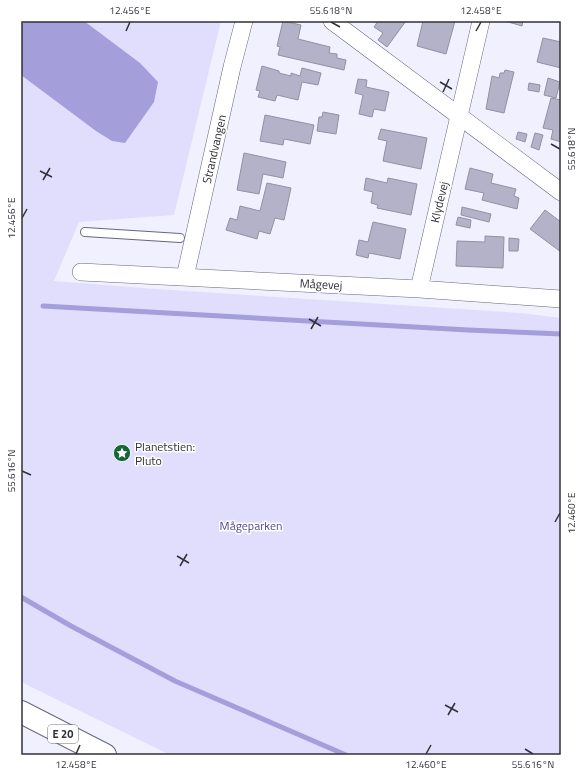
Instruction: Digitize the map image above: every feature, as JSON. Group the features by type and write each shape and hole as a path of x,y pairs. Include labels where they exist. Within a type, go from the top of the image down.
{"highway":[{"name":"E 20","path":"21,712 105,755"}],"street":[{"name":"Strandvangen","path":"185,277 232,67 244,21"},
{"path":"332,21 561,192"},
{"name":"Klydevej","path":"420,289 458,116 481,21"},
{"name":"Mågevej","path":"81,272 420,289 561,298"}],"lane":[{"path":"85,232 180,238"}],"green space":[{"name":"Mågeparken","path":"21,21 221,21 174,215 79,222 54,281 521,313 561,318 561,755 170,755 21,682"}],"shaded area":[{"path":"21,21 84,21 140,63 158,82 154,102 125,143 112,141 96,131 21,75"}],"building":[{"path":"283,21 301,25 298,39 330,47 329,53 337,54 337,58 346,60 344,70 278,55 280,47 277,46"},
{"path":"378,21 406,21 387,47 378,40 383,33 374,27"},
{"path":"423,21 455,21 446,54 417,46"},
{"path":"505,21 523,21 522,26"},
{"path":"543,38 561,42 561,68 537,62"},
{"path":"262,66 291,76 291,73 300,76 302,68 321,73 318,85 302,82 298,100 277,95 275,101 258,97 260,91 256,90"},
{"path":"505,70 514,72 504,113 486,109 492,76 499,78 500,73 504,73"},
{"path":"548,78 560,82 556,98 544,95"},
{"path":"358,79 367,80 366,87 389,92 385,111 374,109 372,117 359,114 363,95 355,93"},
{"path":"529,83 540,85 539,92 528,90"},
{"path":"551,98 561,100 561,142 551,139 553,130 543,128"},
{"path":"323,112 339,115 336,134 317,131 319,117 322,117"},
{"path":"265,115 314,125 310,144 284,139 283,145 260,141"},
{"path":"381,129 427,138 421,169 383,161 387,141 378,139"},
{"path":"518,132 527,134 525,142 516,139"},
{"path":"535,133 543,135 539,150 531,147"},
{"path":"244,153 286,162 283,178 263,174 259,194 237,190"},
{"path":"470,168 493,174 491,183 516,189 514,196 519,198 517,209 482,200 484,193 465,189"},
{"path":"366,178 387,183 388,178 417,184 411,215 377,208 378,205 371,203 373,192 364,190"},
{"path":"267,183 291,188 284,220 275,218 270,234 259,231 257,239 226,230 230,218 237,220 240,206 260,211"},
{"path":"462,207 491,214 489,222 461,215"},
{"path":"545,210 561,222 561,252 530,229"},
{"path":"458,217 471,220 470,228 456,225"},
{"path":"373,222 406,229 400,259 369,253 368,258 356,255 359,240 368,242"},
{"path":"485,236 504,237 503,268 456,266 457,241 485,242"},
{"path":"509,238 519,239 518,251 509,251"}],"waterway":[{"path":"43,306 561,334"},
{"path":"21,597 71,626 175,681 346,755"}],"place":[{"name":"Planetstien: Pluto","path":"122,453"}]}
